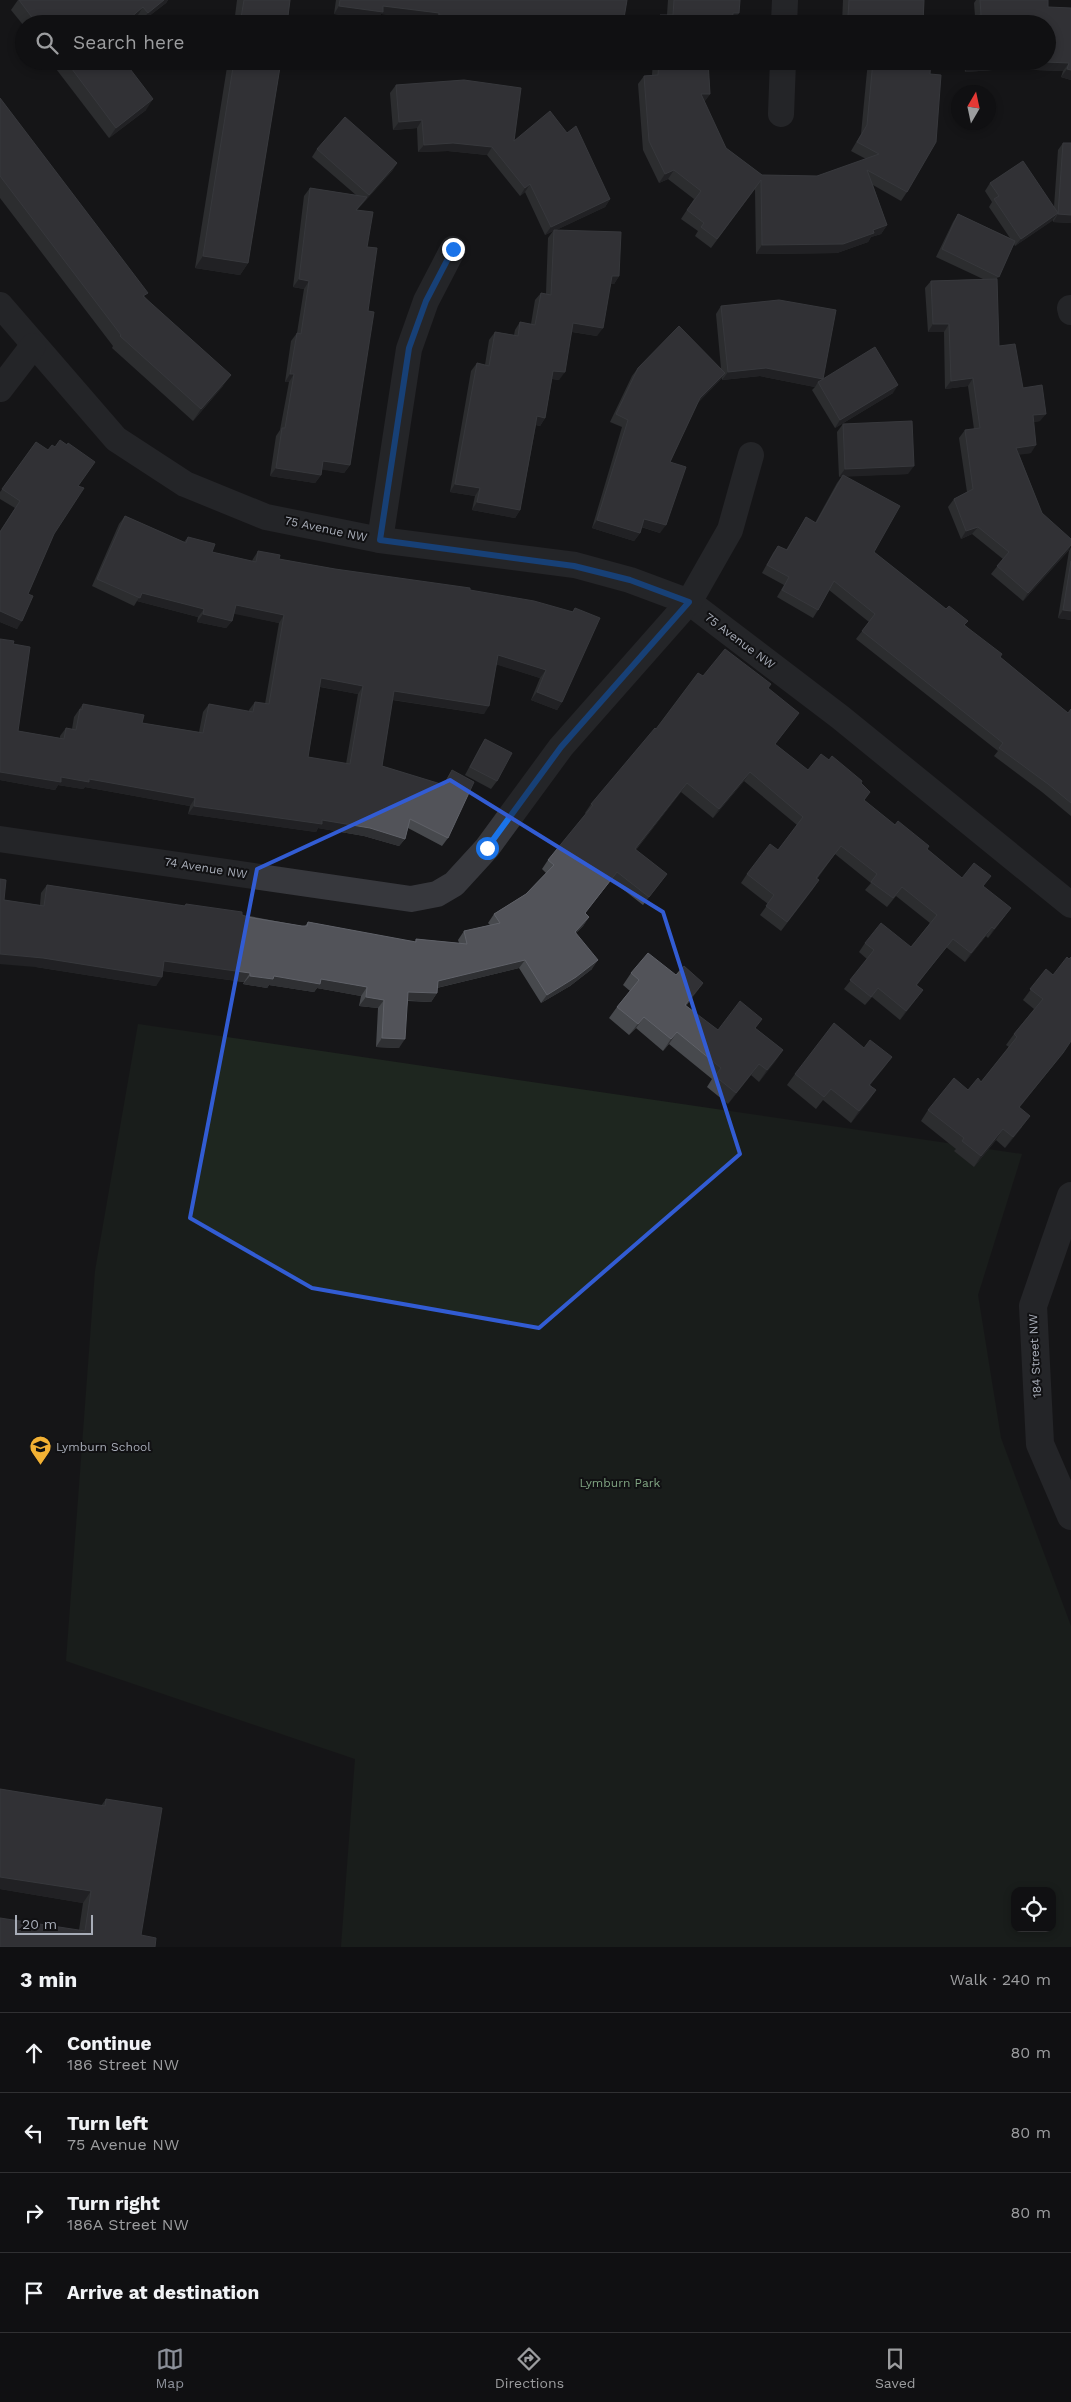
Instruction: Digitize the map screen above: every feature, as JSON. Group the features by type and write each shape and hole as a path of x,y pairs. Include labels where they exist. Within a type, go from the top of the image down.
{"street":[{"path":"784,15 785,0"},
{"path":"781,114 783,70"},
{"path":"380,540 409,348 426,301 453,249"},
{"name":"75 Avenue NW","path":"0,305 33,346 116,439 186,484 266,516 380,540 574,566 630,580 689,602 840,717 1071,905"},
{"path":"0,389 33,346"},
{"name":"74 Avenue NW","path":"0,839 411,899 437,894 454,884 487,848 561,747 689,602 730,530 751,455"},
{"name":"184 Street NW","path":"1071,1196 1033,1306 1040,1444 1071,1516"}],"highlighted area":[{"path":"450,780 663,912 740,1154 539,1328 312,1288 190,1218 257,869"}],"green space":[{"name":"Lymburn Park","path":"138,1024 1022,1154 978,1295 1001,1438 1071,1626 1071,1947 341,1947 355,1759 66,1661 95,1271"}],"building":[{"path":"19,0 164,0 148,13 143,7 134,15 30,15"},
{"path":"244,0 290,0 288,15 242,15"},
{"path":"340,0 627,0 624,15 439,15 439,13 383,6 383,12 339,6"},
{"path":"674,0 740,0 739,13 733,13 733,15 673,15"},
{"path":"849,0 924,0 923,15 848,15"},
{"path":"980,0 1048,0 1048,7 1071,8 1071,70 1067,69 1069,63 1056,62 1056,15 981,15"},
{"path":"73,70 131,70 153,99 116,128"},
{"path":"233,70 280,70 248,263 203,256"},
{"path":"658,70 709,70 710,94 701,94 726,148 762,175 817,176 879,154 857,142 867,125 872,70 930,70 930,74 941,75 936,142 907,192 867,170 887,225 873,230 874,233 843,244 762,245 761,180 717,239 701,227 704,223 687,210 701,191 674,170 665,174 649,141 644,76 658,75"},
{"path":"464,80 521,88 514,141 550,111 567,133 576,126 610,199 551,227 530,184 525,188 492,147 453,143 424,145 422,120 399,122 396,85"},
{"path":"0,98 148,293 143,296 231,375 201,409 120,336 0,176"},
{"path":"345,117 397,163 369,195 317,149"},
{"path":"1063,143 1071,143 1071,215 1058,214"},
{"path":"1023,161 1058,213 1021,239 994,199 999,196 990,183"},
{"path":"310,188 367,197 356,210 373,212 367,247 377,248 368,311 374,312 350,465 323,461 321,475 276,468 282,428 285,428 294,374 290,374 297,333 301,334 309,281 299,279"},
{"path":"958,214 1015,241 999,277 942,249"},
{"path":"554,230 621,232 619,276 612,276 603,328 573,323 565,372 553,371 545,418 537,416 520,510 477,502 480,488 455,484 477,363 489,366 495,332 518,336 520,322 535,325 541,293 551,295"},
{"path":"997,279 999,346 1015,344 1023,388 1042,385 1046,414 1033,415 1036,445 1016,448 1042,513 1071,539 1071,545 1028,593 997,566 1009,552 978,527 966,531 954,499 973,489 965,430 980,428 973,378 951,381 949,324 933,324 931,281"},
{"path":"779,300 836,310 823,379 766,368 728,372 721,306"},
{"path":"679,326 725,373 700,398 670,462 686,467 666,525 644,519 640,533 597,520 628,420 616,414 638,368"},
{"path":"875,347 898,385 840,420 818,382"},
{"path":"912,421 914,466 845,469 843,424"},
{"path":"60,440 67,445 68,443 95,462 78,486 84,488 54,534 28,594 33,596 22,621 0,611 0,532 20,501 2,489 36,442 48,450 52,445 55,447"},
{"path":"843,475 900,506 874,552 946,609 949,606 968,621 964,625 1002,654 1000,657 1068,713 1071,709 1071,803 999,748 1003,743 862,631 875,614 834,581 818,610 782,590 789,577 767,565 778,546 787,550 806,517 816,523"},
{"path":"125,516 186,543 188,537 215,544 212,552 256,562 258,551 280,555 279,559 335,569 470,588 470,590 534,601 573,612 575,608 600,618 562,702 537,692 546,670 498,655 489,706 394,691 382,766 444,785 452,770 474,782 448,838 410,819 405,839 370,828 322,820 322,824 194,806 195,798 89,779 89,782 61,777 61,782 0,772 0,639 14,641 13,644 30,647 18,731 64,739 66,728 76,730 80,709 82,710 83,704 144,715 142,723 203,733 209,704 253,712 255,702 269,704 284,615 236,605 232,621 203,614 204,609 142,593 140,598 97,579","holes":["321,678 363,686 350,764 308,757"]},
{"path":"1071,561 1071,611 1063,610"},
{"path":"725,649 771,684 768,688 799,713 775,744 808,770 821,754 829,760 832,756 862,781 861,783 870,792 864,800 895,825 898,821 929,846 927,849 962,878 974,863 991,876 983,886 1011,908 994,929 992,927 971,953 953,939 916,985 923,990 906,1011 878,988 871,997 850,980 874,950 865,943 881,923 911,947 937,915 902,887 893,898 871,882 877,874 841,846 816,878 819,880 787,922 766,906 774,895 747,874 770,844 778,850 803,817 750,772 719,809 687,783 635,849 667,874 649,897 617,872 585,913 589,917 575,932 598,960 576,977 547,995 525,960 438,981 437,993 408,992 405,1039 382,1038 384,1000 366,997 367,987 321,979 320,984 274,976 273,979 250,976 250,973 164,961 162,977 43,958 0,954 0,879 6,880 4,900 44,906 47,885 185,906 186,904 242,912 242,915 247,917 302,926 307,926 308,922 416,942 416,939 467,944 464,931 500,923 494,914 526,894 554,865 548,860 593,805 591,804 656,729 698,673 703,676"},
{"path":"485,739 512,753 497,781 470,767"},
{"path":"648,953 676,975 684,966 703,983 685,1005 718,1030 740,1001 762,1019 755,1028 783,1050 767,1070 759,1064 736,1093 715,1076 721,1068 677,1032 671,1039 644,1017 638,1024 617,1007 639,980 631,973"},
{"path":"1067,957 1069,959 1071,957 1071,1041 1019,1107 1030,1116 1013,1137 1003,1129 981,1156 962,1141 964,1138 928,1110 954,1078 968,1090 978,1078 981,1082 1017,1037 1014,1034 1043,999 1030,989 1046,969 1053,975"},
{"path":"834,1023 864,1048 870,1040 892,1057 869,1085 876,1090 859,1111 831,1089 824,1097 795,1074"},
{"path":"0,1789 105,1806 106,1799 162,1808 141,1935 156,1938 155,1947 0,1947 0,1918 85,1931 91,1891 0,1877"}],"place":[{"name":"Lymburn School","path":"40,1466"}],"route":[{"path":"453,249 426,301 409,348 380,540 574,566 630,580 689,602 561,747 487,848"}]}
